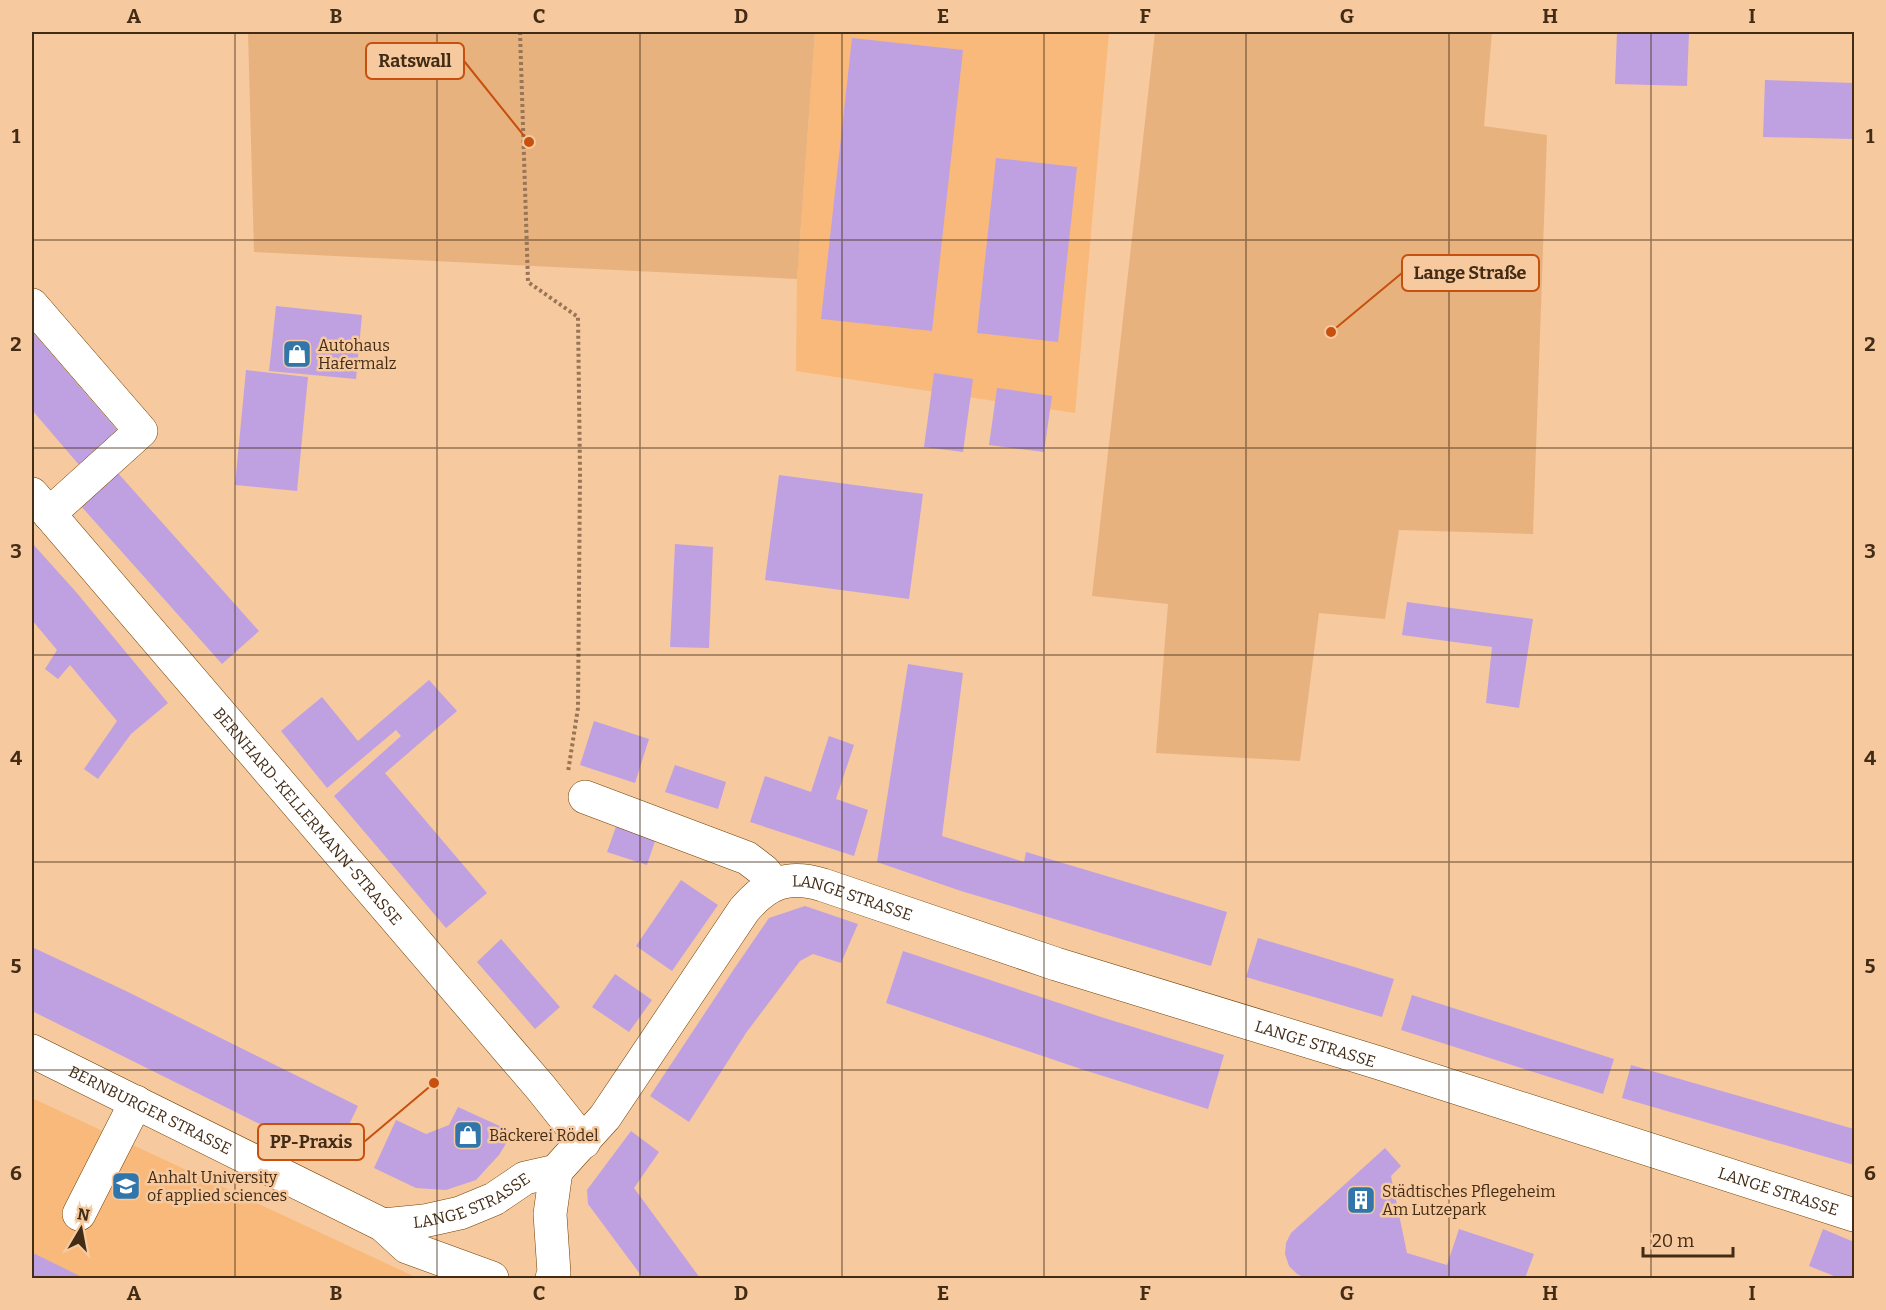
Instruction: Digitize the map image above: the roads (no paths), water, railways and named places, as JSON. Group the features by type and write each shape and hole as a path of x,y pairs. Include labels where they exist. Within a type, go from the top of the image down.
{"main road":[{"path":"32,305 141,431 40,504"},
{"name":"BERNHARD-KELLERMANN-STRASSE","path":"40,504 541,1088 584,1142"},
{"name":"LANGE STRASSE","path":"585,797 747,858 764,871 774,884"},
{"name":"LANGE STRASSE","path":"383,1225 424,1221 460,1213 494,1199 525,1178 556,1171 605,1117 744,910 758,894 774,884 801,880 1056,964 1376,1062 1854,1215"},
{"name":"BERNBURGER STRASSE","path":"32,1051 383,1225 407,1247 492,1278"},
{"path":"79,1214 136,1102"},
{"name":"LANGE STRASSE","path":"552,1278 554,1273 550,1214 556,1171"}],"place":[{"name":"Ratswall","path":"529,142"},
{"name":"Lange Straße","path":"1331,332"},
{"name":"Autohaus Hafermalz","path":"297,354"},
{"name":"PP-Praxis","path":"434,1083"},
{"name":"Bäckerei Rödel","path":"468,1135"},
{"name":"Anhalt University of applied sciences","path":"126,1186"},
{"name":"Städtisches Pflegeheim Am Lutzepark","path":"1361,1200"}]}
